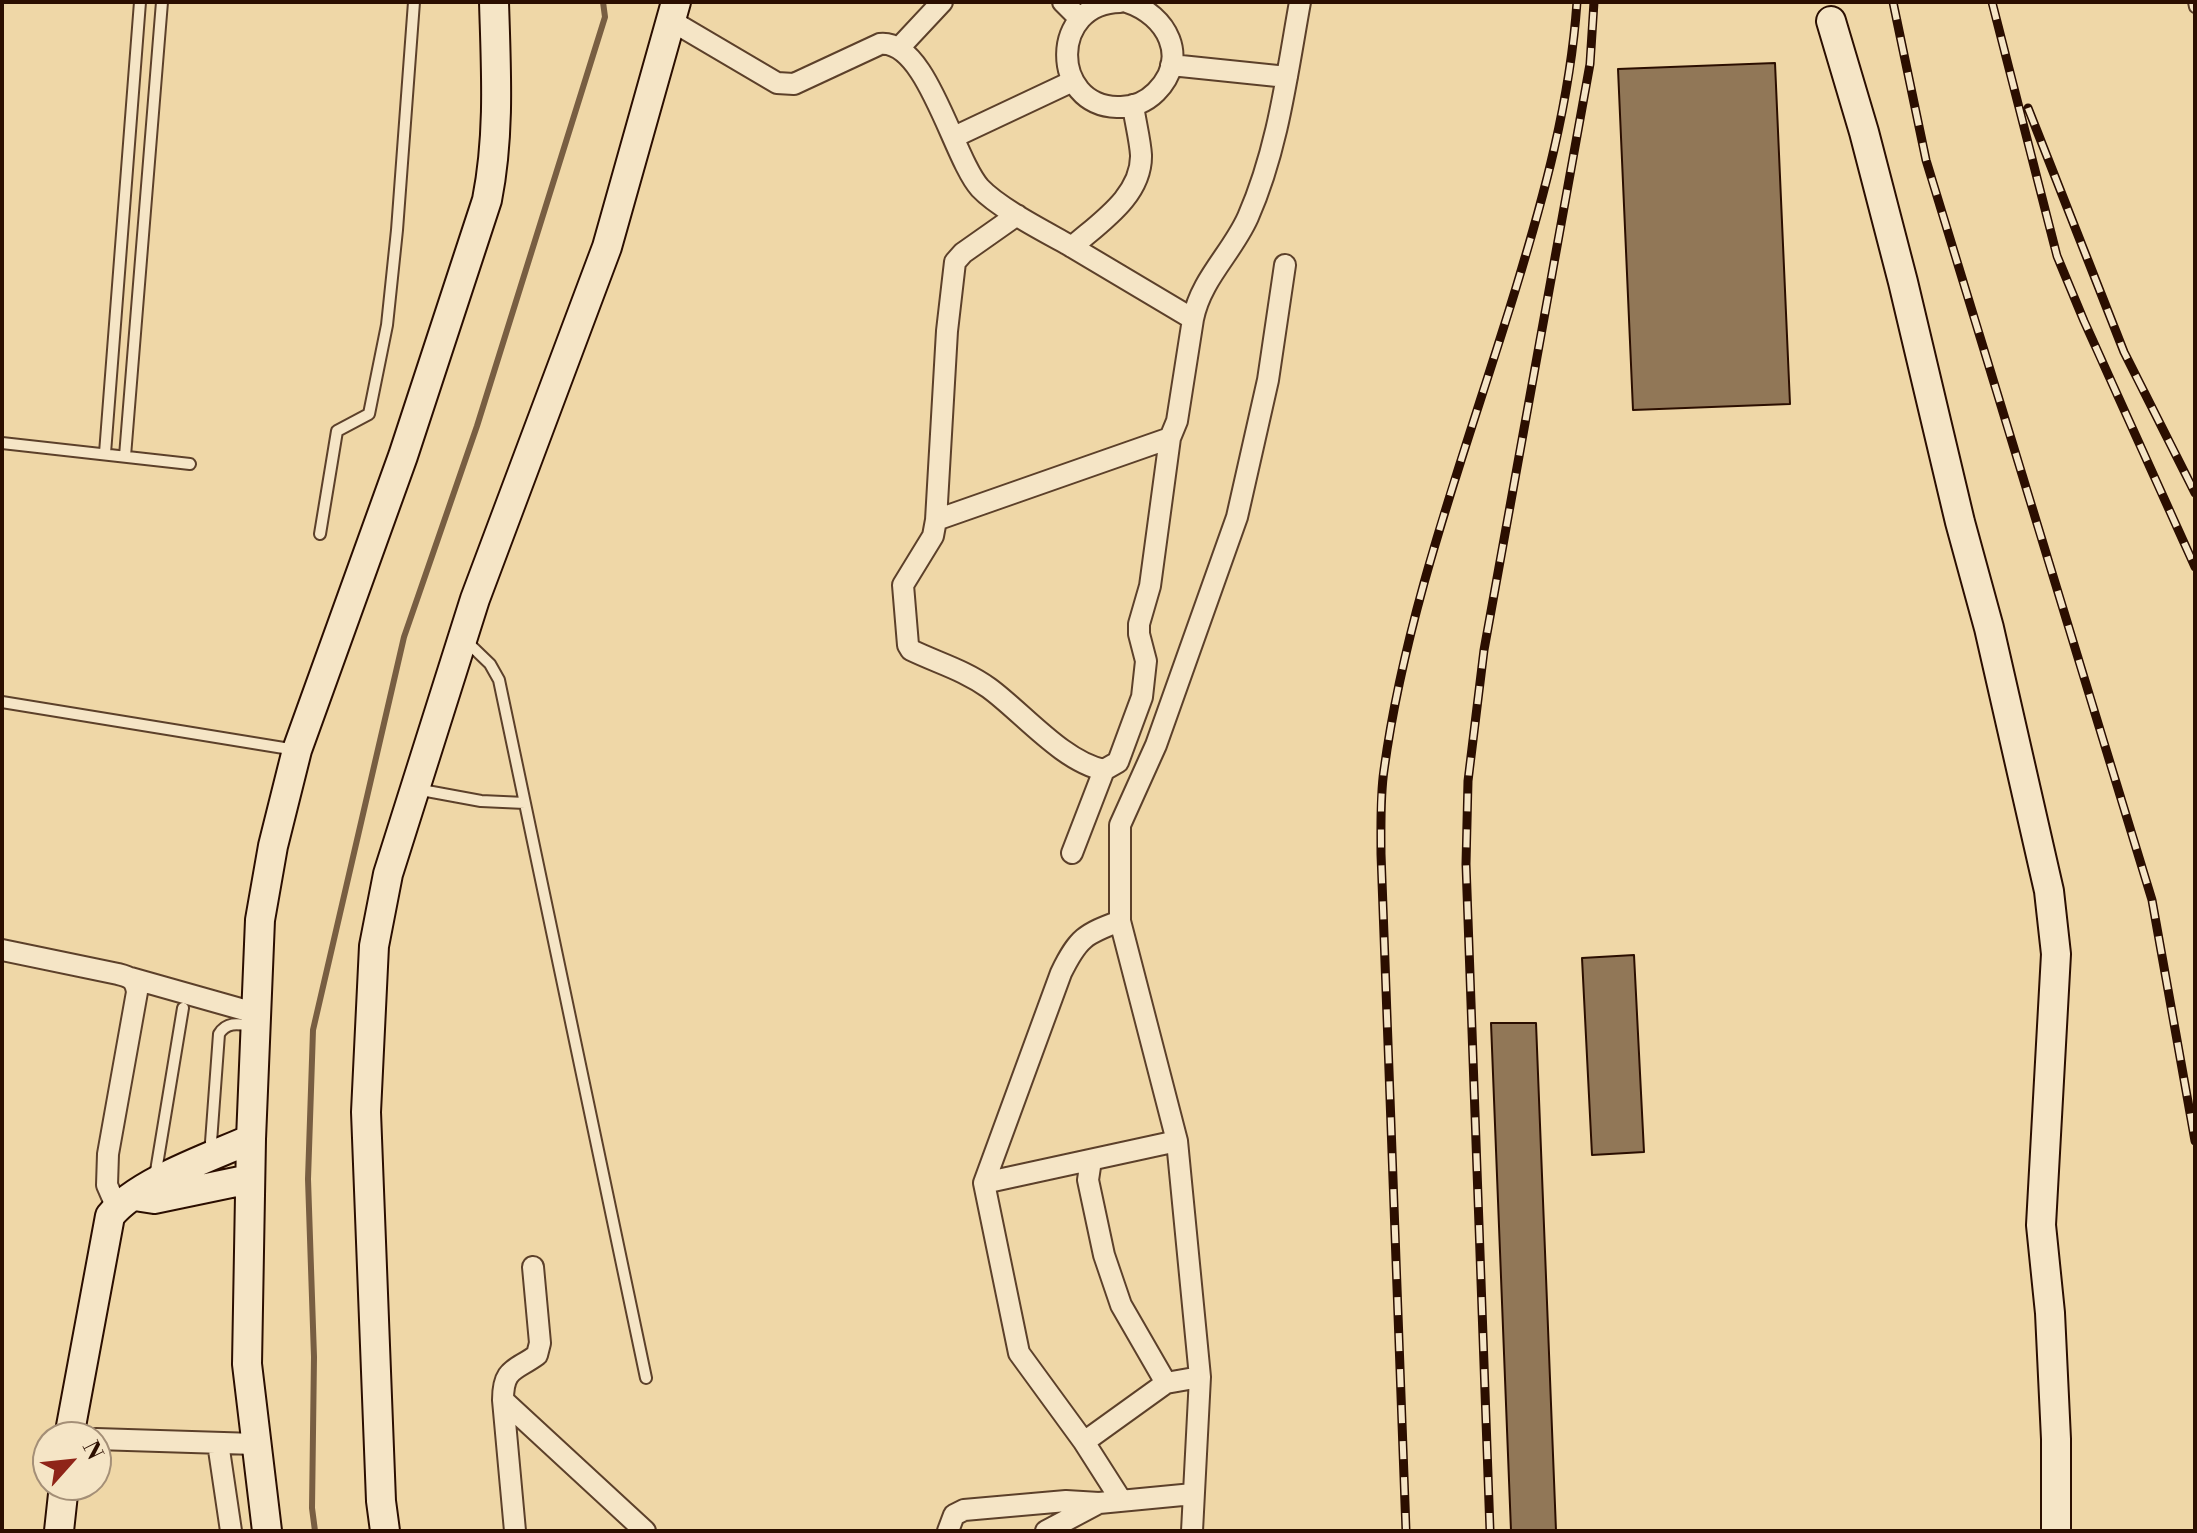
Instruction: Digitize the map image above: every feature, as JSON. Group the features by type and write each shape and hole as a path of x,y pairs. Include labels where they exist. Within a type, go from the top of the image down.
{"street":[{"path":"267,1531 247,1364 251,1139 260,920 273,846 297,750 403,456 487,200 497,127 494,2"},
{"path":"899,48 942,2"},
{"path":"1063,2 1080,19"},
{"path":"1120,2 1093,8 1080,19 1072,30 1066,56 1073,81 1081,91 1101,104 1113,107 1133,105 1150,98 1167,78 1171,65 1167,32 1157,18 1139,4"},
{"path":"1072,853 1104,770 1118,762 1142,697 1146,661 1139,624 1150,586 1170,438 1177,421 1195,307 1213,271 1249,216 1274,139 1300,2"},
{"path":"385,1531 381,1501 366,1112 374,946 388,874 462,638 607,247 673,11 785,85 794,84 880,44 888,43 899,48 920,72 981,188 1017,215 1193,319"},
{"path":"1831,21 1899,267 1996,659 2049,891 2056,954 2041,1225 2056,1423 2056,1531"},
{"path":"1171,65 1287,77"},
{"path":"954,137 1073,81"},
{"path":"1072,247 1126,197 1134,185 1141,155 1133,105"},
{"path":"1017,215 955,262 947,331 936,520 933,536 903,585 908,645 911,650 943,662 990,689 1064,750 1104,770"},
{"path":"1192,1531 1200,1377 1177,1141 1120,921 1120,825 1156,745 1237,517 1268,380 1285,265"},
{"path":"936,520 1170,438"},
{"path":"1120,921 1090,932 1073,948 984,1183 1019,1353 1084,1442 1121,1500"},
{"path":"2,950 131,978 255,1020"},
{"path":"131,978 137,992 108,1154 107,1185 154,1199 250,1179"},
{"path":"72,1421 110,1216 136,1196 251,1139"},
{"path":"984,1183 1177,1141"},
{"path":"1091,1160 1088,1180 1104,1255 1121,1305 1166,1383"},
{"path":"515,1531 503,1384 507,1376 537,1355 540,1343 533,1267"},
{"path":"1084,1442 1166,1383 1200,1377"},
{"path":"503,1400 645,1531"},
{"path":"112,1440 255,1444"},
{"path":"218,1443 231,1531"},
{"path":"948,1531 954,1515 964,1510 1066,1501 1099,1503 1193,1494"},
{"path":"59,1531 62,1501"},
{"path":"1046,1531 1099,1503"}],"lane":[{"path":"105,453 140,2"},
{"path":"125,456 162,2"},
{"path":"320,534 337,431 369,414 387,325 399,215 414,2"},
{"path":"2,443 190,464"},
{"path":"462,638 479,651 499,680 646,1378"},
{"path":"2,702 297,750"},
{"path":"414,789 481,801 525,803"},
{"path":"136,1196 183,1008"},
{"path":"211,1142 219,1034 229,1024 255,1020"}],"building":[{"path":"1775,63 1790,404 1633,410 1618,69"},
{"path":"1634,955 1644,1152 1592,1155 1582,958"},
{"path":"1491,1023 1536,1023 1556,1531 1511,1531"}],"waterway":[{"path":"315,1531 312,1508 314,1357 308,1179 313,1030 404,637 477,426 605,17 603,2"}],"railway":[{"path":"1406,1531 1381,854 1383,780 1394,709 1422,589 1546,184 1562,112 1577,2"},
{"path":"1490,1531 1466,864 1468,781 1484,650 1590,64 1594,2"},
{"path":"1893,2 1926,160 2152,900 2195,1141"},
{"path":"1992,2 2057,256 2195,567"},
{"path":"2028,108 2124,352 2195,493"}]}
